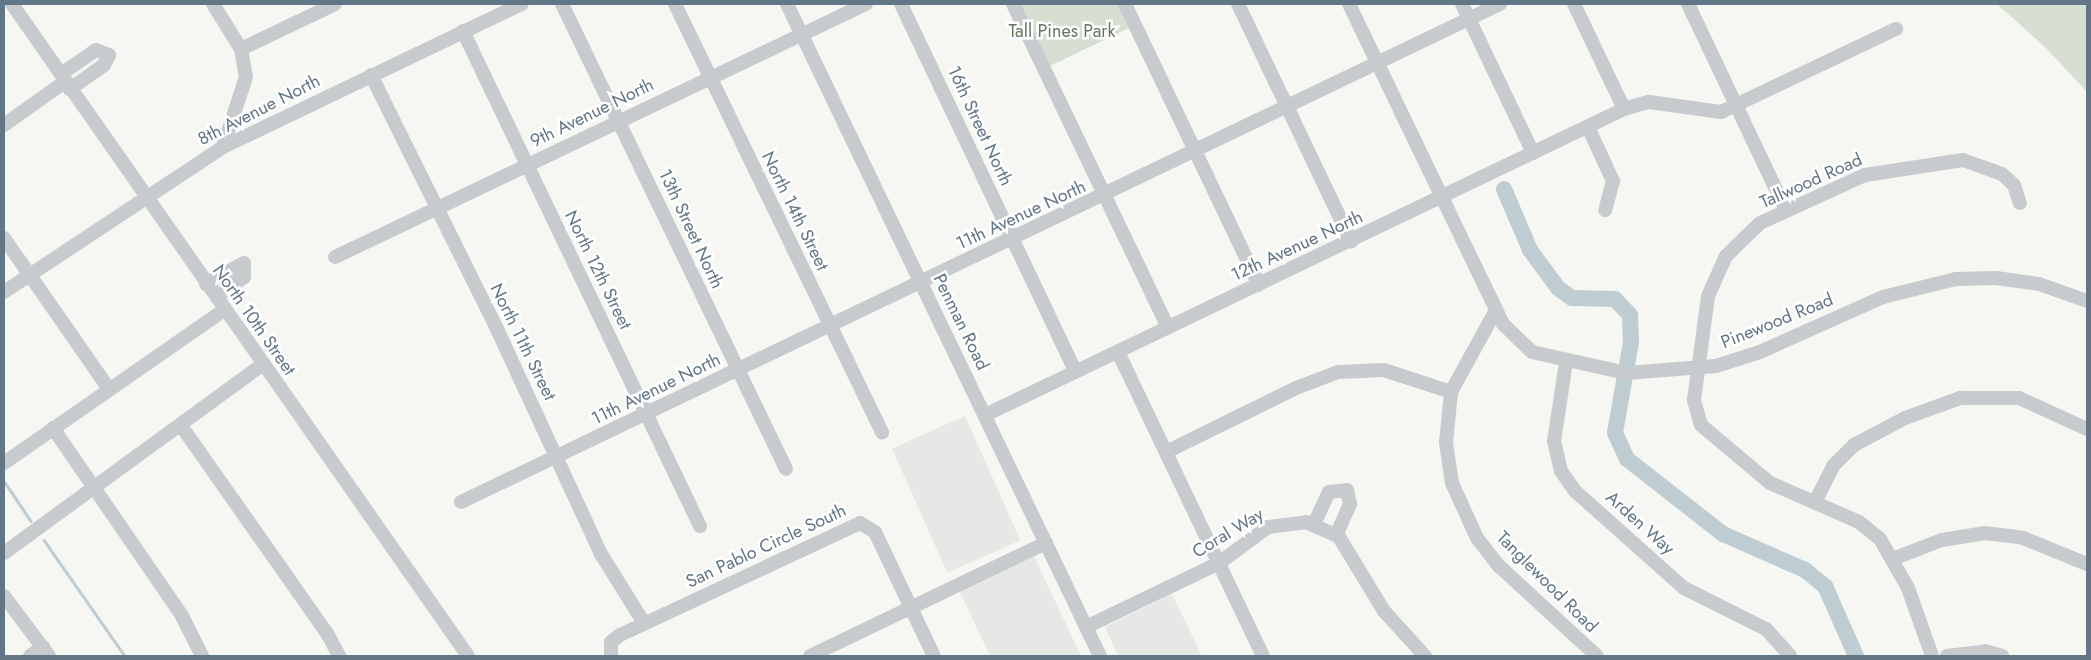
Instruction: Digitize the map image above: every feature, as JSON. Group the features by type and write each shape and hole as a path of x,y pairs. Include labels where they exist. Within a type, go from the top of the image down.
{"street":[{"name":"North 10th Street","path":"12,4 262,365 468,656"},
{"path":"213,4 241,49 245,91 223,146"},
{"path":"241,49 335,4"},
{"name":"8th Avenue North","path":"4,292 223,146 521,4"},
{"name":"13th Street North","path":"562,4 786,470"},
{"name":"North 14th Street","path":"675,4 882,433"},
{"name":"Penman Road","path":"787,4 1100,656"},
{"name":"9th Avenue North","path":"334,257 866,4"},
{"name":"16th Street North","path":"901,4 1076,372"},
{"path":"1013,4 1168,328"},
{"path":"1125,4 1259,285"},
{"path":"1238,4 1351,241"},
{"name":"Pinewood Road","path":"1349,4 1496,310 1523,347 1566,362 1626,373 1698,369 1760,352 1913,287 1996,278 2039,284 2087,301"},
{"path":"1462,4 1533,153"},
{"name":"11th Avenue North","path":"461,502 648,415 738,370 1105,196 1500,4"},
{"path":"1574,4 1624,110"},
{"path":"1688,4 1786,210"},
{"name":"12th Avenue North","path":"985,415 1624,110 1649,102 1707,114 1736,105 1896,29"},
{"name":"North 12th Street","path":"463,32 700,526"},
{"name":"North 11th Street","path":"371,75 557,457 615,581 644,624"},
{"path":"4,125 66,81"},
{"path":"1588,126 1613,181 1605,210"},
{"name":"Tallwood Road","path":"1895,558 1867,528 1816,500 1764,479 1701,425 1694,400 1708,296 1726,256 1760,223 1865,175 1964,160 2002,174 2014,185 2020,202"},
{"path":"4,238 109,389"},
{"path":"206,284 244,263 244,277 216,297"},
{"path":"4,463 224,310"},
{"name":"Tanglewood Road","path":"1496,310 1451,392 1448,462 1476,538 1499,566 1590,654"},
{"path":"1118,352 1263,656"},
{"name":"Arden Way","path":"1566,362 1554,441 1561,471 1575,491 1684,588 1727,613 1766,629 1790,656"},
{"path":"4,552 182,427 262,365"},
{"path":"1166,452 1296,388 1338,372 1384,370 1451,392"},
{"path":"1816,500 1833,466 1854,445 1905,418 1960,398 2019,398 2087,428"},
{"path":"182,427 314,616 339,656"},
{"path":"53,428 182,616 202,656"},
{"path":"1314,524 1329,492 1347,490 1350,504 1336,535"},
{"name":"Coral Way","path":"1086,627 1219,563 1268,527 1288,522 1314,524 1336,535 1350,551 1384,611 1424,656"},
{"name":"San Pablo Circle South","path":"611,656 612,642 644,624 860,523 875,532 910,608"},
{"path":"1932,656 1895,558 1942,540 1985,533 2023,538 2087,564"},
{"path":"810,656 1046,543"},
{"path":"4,596 46,652 30,656"},
{"path":"910,608 934,656"},
{"path":"1948,656 1977,651 2002,656"}],"shaded area":[{"path":"965,416 1020,540 947,573 892,449"},
{"path":"1034,556 1081,656 990,656 959,590"},
{"path":"1172,594 1202,656 1118,656 1105,627"}],"green space":[{"name":"Tall Pines Park","path":"1017,4 1118,4 1129,28 1048,67"},
{"path":"1997,4 2087,4 2087,92 2048,50"}],"waterway":[{"path":"1504,189 1530,250 1558,288 1572,298 1615,299 1630,315 1631,342 1615,433 1627,459 1723,534 1805,570 1825,586 1856,656"},
{"path":"4,481 31,521"},
{"path":"44,540 125,656"}]}
